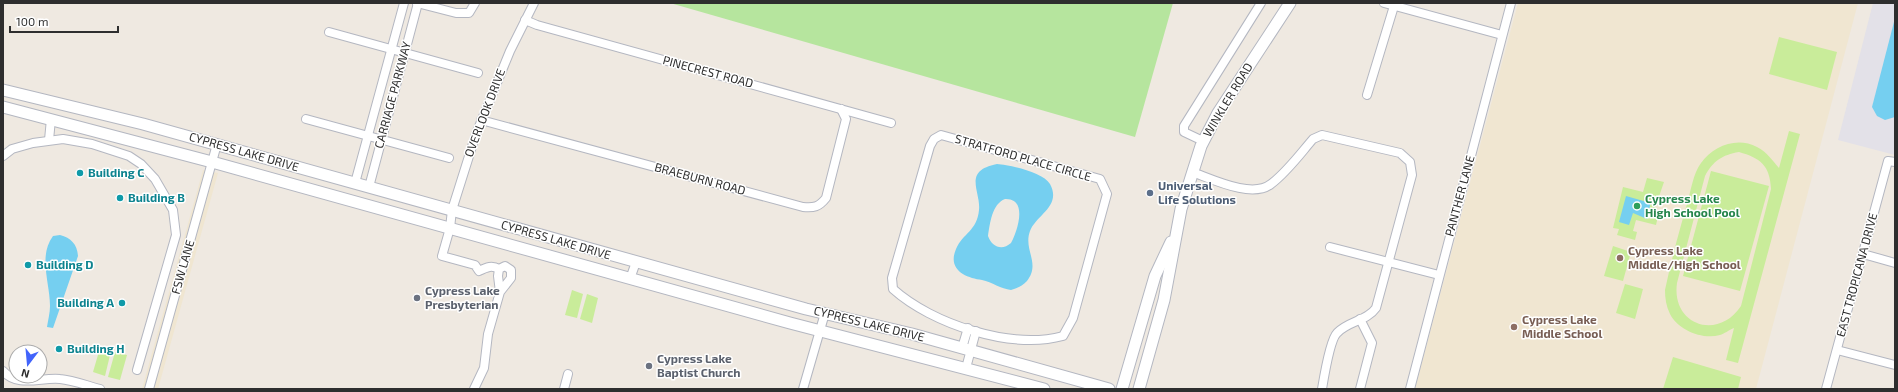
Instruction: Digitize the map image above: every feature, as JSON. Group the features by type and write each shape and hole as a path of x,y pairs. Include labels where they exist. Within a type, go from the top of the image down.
{"main road":[{"name":"WINKLER ROAD","path":"1139,389 1164,300 1181,209 1203,141 1218,113 1287,4"},
{"path":"3,82 33,97"},
{"name":"CYPRESS LAKE DRIVE","path":"3,90 143,124 217,144 636,262 966,349 1109,389"},
{"name":"CYPRESS LAKE DRIVE","path":"3,107 212,162 630,280 866,342 941,364 966,368 1044,389"},
{"name":"WINKLER ROAD","path":"1122,389 1155,276 1178,228"}],"street":[{"name":"CARRIAGE PARKWAY","path":"355,183 404,3"},
{"name":"CARRIAGE PARKWAY","path":"369,187 417,3"},
{"path":"417,3 456,14 469,13 475,3"},
{"name":"OVERLOOK DRIVE","path":"499,269 495,266 488,267 480,271 475,265 442,256 450,228 452,210 482,120 510,51 534,3"},
{"path":"1203,141 1184,132 1184,126 1261,3"},
{"path":"1384,3 1502,35"},
{"name":"PANTHER LANE","path":"1410,389 1511,3"},
{"path":"1367,95 1394,6"},
{"name":"PINECREST ROAD","path":"525,20 537,25 891,123"},
{"path":"329,32 478,73"},
{"name":"BRAEBURN ROAD","path":"482,120 803,207 812,208 820,205 826,198 846,119 841,109"},
{"path":"49,140 51,119"},
{"path":"306,119 449,158"},
{"name":"STRATFORD PLACE CIRCLE","path":"941,135 1100,179 1107,194 1073,318 1063,336 1041,340 1015,339 976,331 952,325 904,298 893,289 892,278 930,146 934,139 941,135"},
{"path":"1192,172 1238,188 1248,190 1260,189 1271,185 1313,139 1322,135 1400,153 1408,158 1413,171 1376,308 1370,314 1341,329 1334,337 1322,389"},
{"path":"3,156 12,149 49,140 63,139 92,144 129,156 141,164 155,179 173,210 176,235 137,370"},
{"name":"FSW LANE","path":"149,389 217,144"},
{"name":"EAST TROPICANA DRIVE","path":"1826,389 1862,254 1892,161"},
{"path":"1330,247 1439,275"},
{"path":"1862,254 1895,263"},
{"path":"630,280 636,262"},
{"path":"474,389 484,368 488,334 500,292 498,276 499,269 505,266 509,268 512,274 509,283 500,292"},
{"path":"158,299 173,304"},
{"path":"803,389 825,313"},
{"path":"1360,320 1372,343 1360,389"},
{"path":"966,368 968,328"},
{"path":"966,349 976,331"},
{"path":"1837,350 1895,365"},
{"path":"3,371 14,379 24,381 61,379 100,389"},
{"path":"564,389 568,374"}],"shaded area":[{"name":"Cypress Lake Middle/High School","path":"1518,3 1858,3 1756,389 1415,389"},
{"path":"1873,3 1895,3 1895,155 1838,140"},
{"path":"203,170 218,173 158,389 142,389"}],"green space":[{"path":"670,3 1173,3 1135,137"},
{"path":"1779,37 1837,52 1827,90 1769,74"},
{"path":"1789,131 1800,134 1738,363 1726,360 1734,328 1722,334 1713,336 1698,335 1685,329 1674,320 1670,314 1666,302 1665,290 1694,177 1698,167 1706,157 1726,144 1742,142 1764,151 1779,168","holes":["1739,152 1758,160 1766,168 1769,174 1771,189 1741,306 1731,317 1720,323 1709,325 1698,323 1689,318 1681,309 1677,297 1677,283 1705,176 1711,166 1723,157"]},
{"path":"1711,171 1769,186 1740,291 1683,276"},
{"name":"Cypress Lake High School Pool","path":"1647,178 1664,182 1654,211 1659,212 1656,225 1636,220 1633,231 1637,232 1635,240 1617,235 1619,229 1613,228 1623,187 1643,192"},
{"path":"1613,246 1631,252 1623,281 1604,276"},
{"path":"1625,284 1643,289 1635,319 1616,313"},
{"path":"572,290 583,294 577,318 565,315"},
{"path":"587,294 598,298 592,323 580,319"},
{"path":"100,348 111,351 105,376 93,372"},
{"path":"115,352 127,355 120,380 108,377"},
{"path":"1673,357 1741,377 1738,389 1663,389"}],"water":[{"path":"1895,18 1895,117 1885,120 1877,116 1872,107"},
{"path":"997,164 1034,173 1041,176 1050,184 1053,192 1051,204 1033,225 1028,238 1032,262 1031,274 1027,281 1018,288 1011,290 964,275 956,268 954,262 956,249 962,239 976,223 979,203 976,189 976,177 980,171 986,167","holes":["1005,199 1012,200 1017,204 1019,209 1016,230 1011,243 1004,247 998,247 992,243 988,236 992,214 994,209 1001,201"]},
{"path":"1626,196 1647,202 1651,201 1647,219 1633,213 1629,225 1619,222"},
{"path":"60,235 73,242 78,256 53,328 47,327 50,297 45,261 46,252 53,236"}],"place":[{"name":"Building C","path":"80,173"},
{"name":"Universal Life Solutions","path":"1150,193"},
{"name":"Building B","path":"120,198"},
{"name":"Cypress Lake High School Pool","path":"1637,206"},
{"name":"Cypress Lake Middle/High School","path":"1620,258"},
{"name":"Building D","path":"28,265"},
{"name":"Cypress Lake Presbyterian","path":"417,298"},
{"name":"Building A","path":"122,303"},
{"name":"Cypress Lake Middle School","path":"1514,327"},
{"name":"Building H","path":"59,349"},
{"name":"Cypress Lake Baptist Church","path":"649,366"}]}
